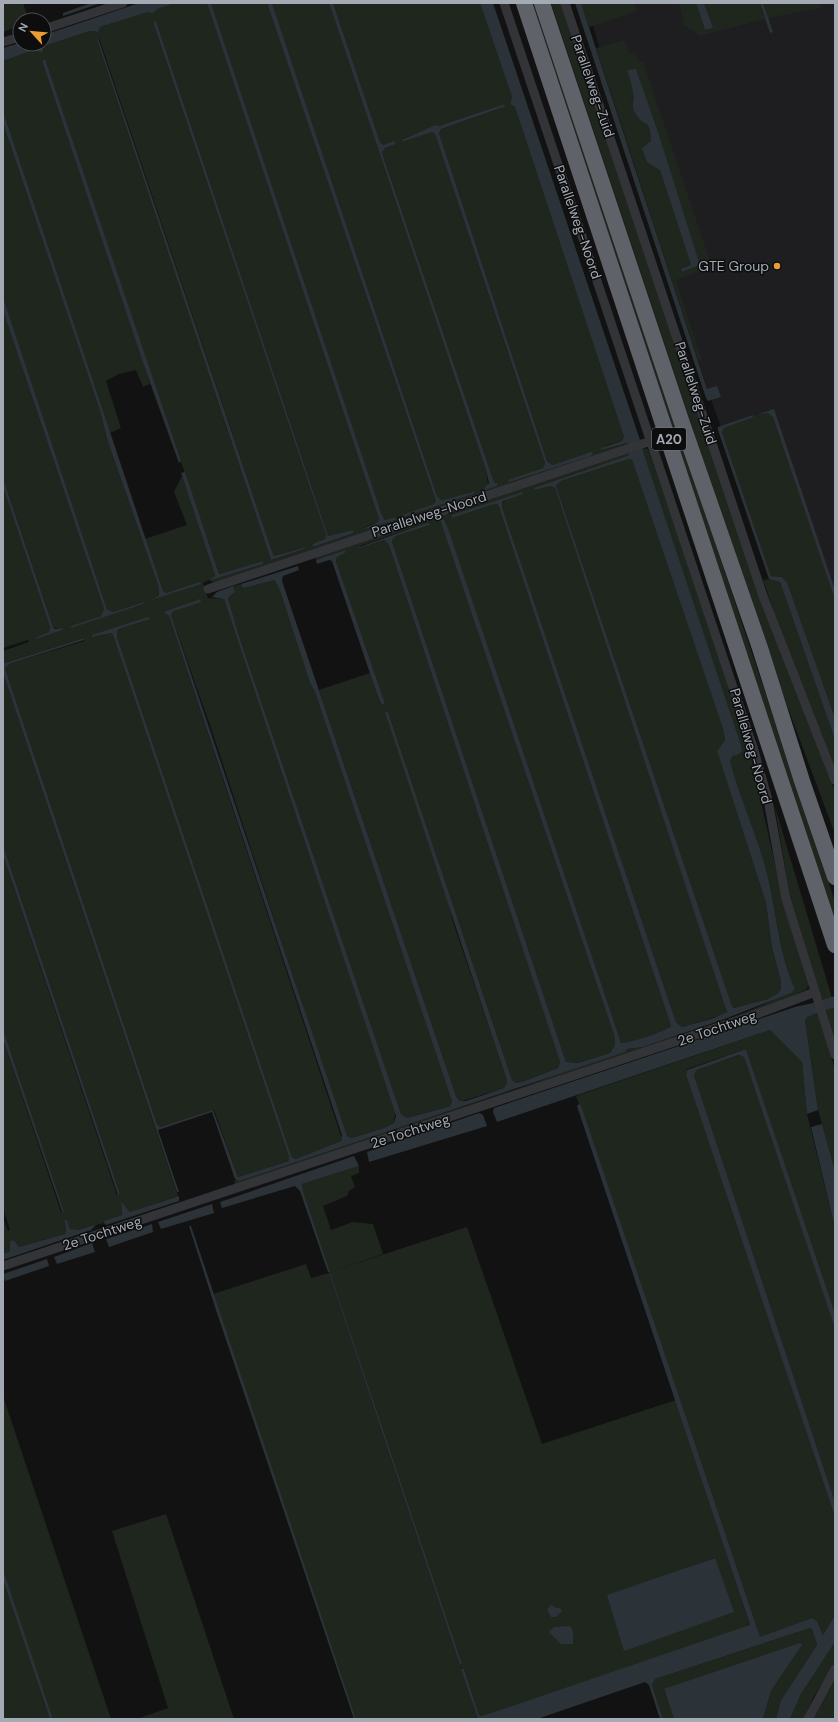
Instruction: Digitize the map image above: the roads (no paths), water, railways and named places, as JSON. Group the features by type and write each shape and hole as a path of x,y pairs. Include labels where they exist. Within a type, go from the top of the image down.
{"highway":[{"name":"A20","path":"524,3 835,945"},
{"name":"A20","path":"542,3 678,412 760,648 802,781 835,877"}],"street":[{"path":"52,26 122,3"},
{"name":"Parallelweg-Noord","path":"504,3 648,442 753,747 768,800 786,900 824,1016 835,1055"},
{"name":"Parallelweg-Zuid","path":"565,3 763,596 835,780"},
{"name":"Parallelweg-Noord","path":"208,589 648,442"},
{"name":"2e Tochtweg","path":"3,1266 816,995"},
{"path":"808,1719 835,1669"}],"place":[{"name":"GTE Group","path":"777,266"}]}
